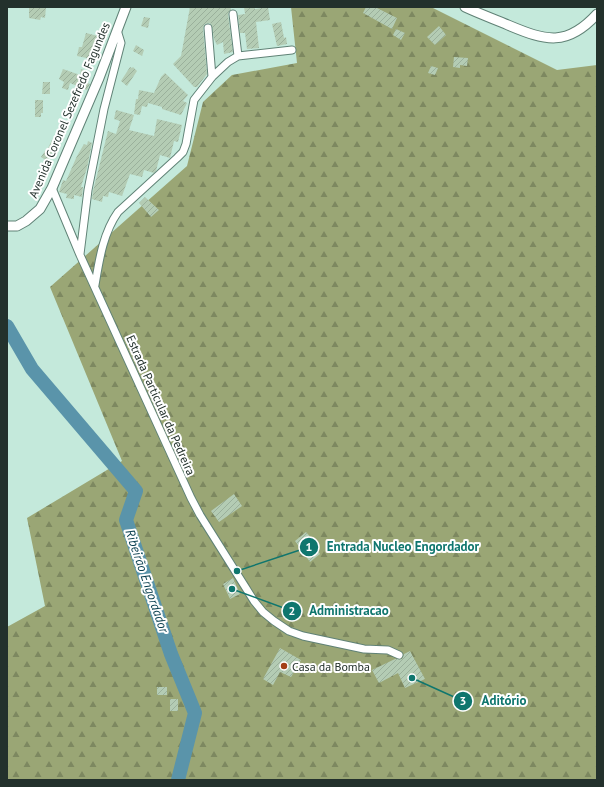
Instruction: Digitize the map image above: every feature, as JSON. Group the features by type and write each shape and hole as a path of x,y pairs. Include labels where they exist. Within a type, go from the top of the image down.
{"main road":[{"name":"Avenida Coronel Sezefredo Fagundes","path":"7,226 17,226 26,221 40,209 52,188 99,78 126,7"},
{"path":"466,7 533,36 553,38 567,36 585,27 597,14"}],"street":[{"path":"233,14 238,56"},
{"path":"208,28 212,76"},
{"path":"80,254 88,190 104,109 121,43 117,30"},
{"path":"95,286 100,255 112,220 118,212 183,152 186,144 194,100 212,76 228,62 238,56 292,50"},
{"name":"Estrada Particular da Pedreira","path":"52,188 80,254 193,502 254,601 263,612 289,631 303,636 364,649 388,650 399,655"}],"green space":[{"path":"291,7 431,7 557,70 597,65 597,780 7,780 7,627 45,606 27,518 122,461 50,287 187,166 203,102 232,75 297,63"}],"building":[{"path":"29,7 46,7 45,18 41,17 40,20 29,18"},
{"path":"190,7 230,7 231,9 228,15 233,52 224,54 223,42 217,45 214,39 212,26 210,23 205,24 203,28 207,74 197,87 194,87 173,64 181,56"},
{"path":"244,7 255,7 255,9 268,7 270,20 256,22 259,48 247,49 245,33 240,33 238,15 245,14"},
{"path":"366,7 375,7 397,18 392,29 363,13"},
{"path":"144,17 150,18 148,28 141,26"},
{"path":"281,22 284,38 286,37 287,44 277,46 272,24"},
{"path":"439,26 446,35 435,45 427,37"},
{"path":"396,29 405,33 401,40 393,35"},
{"path":"86,33 102,37 96,60 77,56 79,47 82,47"},
{"path":"136,45 144,50 142,56 133,51"},
{"path":"454,57 468,58 467,66 460,65 460,68 453,67"},
{"path":"431,66 438,68 435,75 428,73"},
{"path":"130,67 133,67 137,71 127,86 121,81"},
{"path":"63,69 80,75 81,69 90,72 86,82 90,84 87,90 70,83 68,90 62,88 64,82 59,79"},
{"path":"165,73 188,95 183,101 187,103 181,115 148,103 147,107 142,106 140,115 134,114 139,90 154,93 161,77"},
{"path":"43,82 50,82 50,94 42,94"},
{"path":"35,100 43,100 43,113 41,113 41,117 35,117"},
{"path":"116,110 134,115 129,130 154,136 157,119 182,125 178,142 174,141 170,158 160,155 156,171 154,173 144,170 142,177 130,174 122,196 109,192 108,197 103,196 102,202 92,199 93,191 108,131 116,134 120,121 114,119"},
{"path":"52,140 58,143 47,161 41,157 47,150"},
{"path":"88,141 92,143 87,168 81,187 83,187 82,197 74,195 74,199 66,198 67,194 59,192 63,180 66,181 77,156 84,144 87,145"},
{"path":"145,197 159,210 151,217 139,203"},
{"path":"234,494 242,506 219,522 211,511"},
{"path":"306,532 313,540 311,541 320,554 310,562 295,541"},
{"path":"233,578 240,594 230,599 223,584"},
{"name":"Casa da Bomba","path":"280,648 301,660 291,677 280,672 273,685 263,679"},
{"path":"410,651 425,679 405,688 398,673 379,683 372,670 395,659 402,659 404,654"},
{"path":"157,687 167,687 167,695 157,695"},
{"path":"170,699 178,699 178,711 170,711"}],"waterway":[{"name":"Ribeirão Engordador","path":"7,326 32,369 136,491 126,520 171,654 195,713 178,780"}],"place":[{"name":"Entrada Nucleo Engordador","path":"237,571"},
{"name":"Administracao","path":"232,589"},
{"name":"Casa da Bomba","path":"284,666"},
{"name":"Aditório","path":"412,678"}]}
